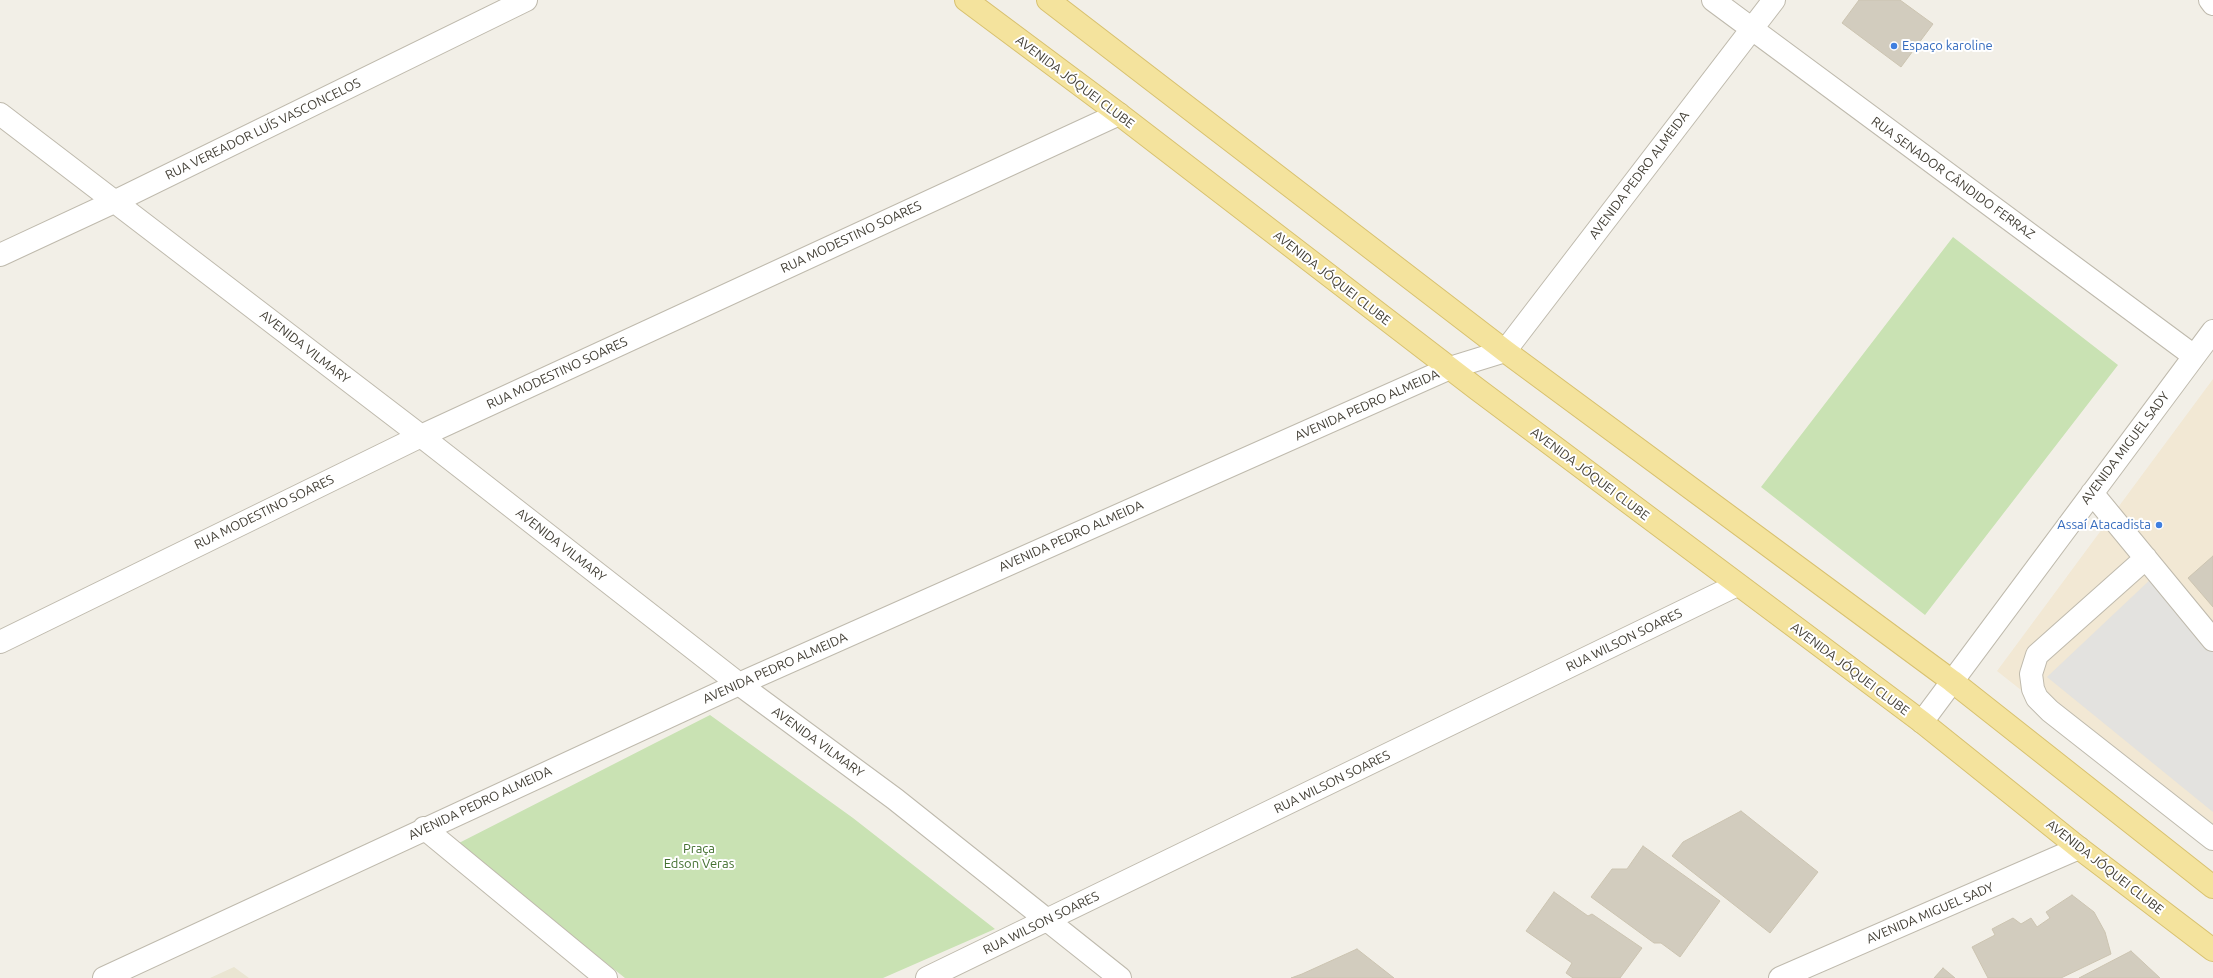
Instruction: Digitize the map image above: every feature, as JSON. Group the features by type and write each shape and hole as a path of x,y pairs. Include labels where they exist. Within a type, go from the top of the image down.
{"main road":[{"name":"AVENIDA JÓQUEI CLUBE","path":"966,0 1119,114 1450,368 1737,585 1922,722 2079,848 2213,950"},
{"path":"1048,0 1505,351 1952,681 2213,887"}],"street":[{"name":"RUA VEREADOR LUÍS VASCONCELOS","path":"0,255 116,201 526,0"},
{"name":"RUA SENADOR CÂNDIDO FERRAZ","path":"1713,0 2194,356"},
{"name":"AVENIDA PEDRO ALMEIDA","path":"104,978 424,828 738,684 1450,368 1505,351 1774,0"},
{"path":"2210,0 2213,4"},
{"name":"AVENIDA VILMARY","path":"0,114 116,201 421,436 738,684 895,799 1120,978"},
{"name":"RUA MODESTINO SOARES","path":"0,642 421,436 1119,114"},
{"name":"AVENIDA MIGUEL SADY","path":"1922,722 2213,331"},
{"path":"2092,493 2213,640"},
{"path":"2146,558 2037,655 2030,674 2032,689 2037,698 2050,711 2213,839"},
{"name":"RUA WILSON SOARES","path":"927,978 1737,585"},
{"path":"424,828 606,978"},
{"name":"AVENIDA MIGUEL SADY","path":"1780,978 2079,848"}],"shaded area":[{"name":"Assaí Atacadista","path":"2213,379 2213,842 1997,671"},
{"path":"2152,578 2213,647 2213,812 2047,677"},
{"path":"234,967 249,978 210,978"}],"green space":[{"path":"1953,237 2118,365 1925,615 1761,487"},
{"name":"Praça Edson Veras","path":"710,715 853,818 995,929 883,978 625,978 457,844"}],"building":[{"name":"Espaço karoline","path":"1859,0 1900,0 1933,24 1901,67 1842,23"},
{"path":"2213,556 2213,607 2188,578"},
{"path":"1741,811 1818,872 1770,933 1672,856 1683,842"},
{"path":"1643,846 1720,901 1680,957 1661,943 1654,943 1591,897 1612,869 1627,869"},
{"path":"1554,892 1588,916 1592,914 1642,948 1620,978 1573,978 1566,973 1572,963 1526,931"},
{"path":"2072,895 2094,912 2105,932 2111,954 2061,978 1988,978 1972,947 1995,935 1992,929 2013,918 2021,924 2031,918 2037,927 2050,918 2046,912"},
{"path":"1357,949 1394,978 1291,978 1302,974"},
{"path":"2131,951 2160,978 2079,978"},
{"path":"1943,968 1955,978 1934,978"}],"place":[{"name":"Espaço karoline","path":"1894,46"},
{"name":"Assaí Atacadista","path":"2159,525"}]}
